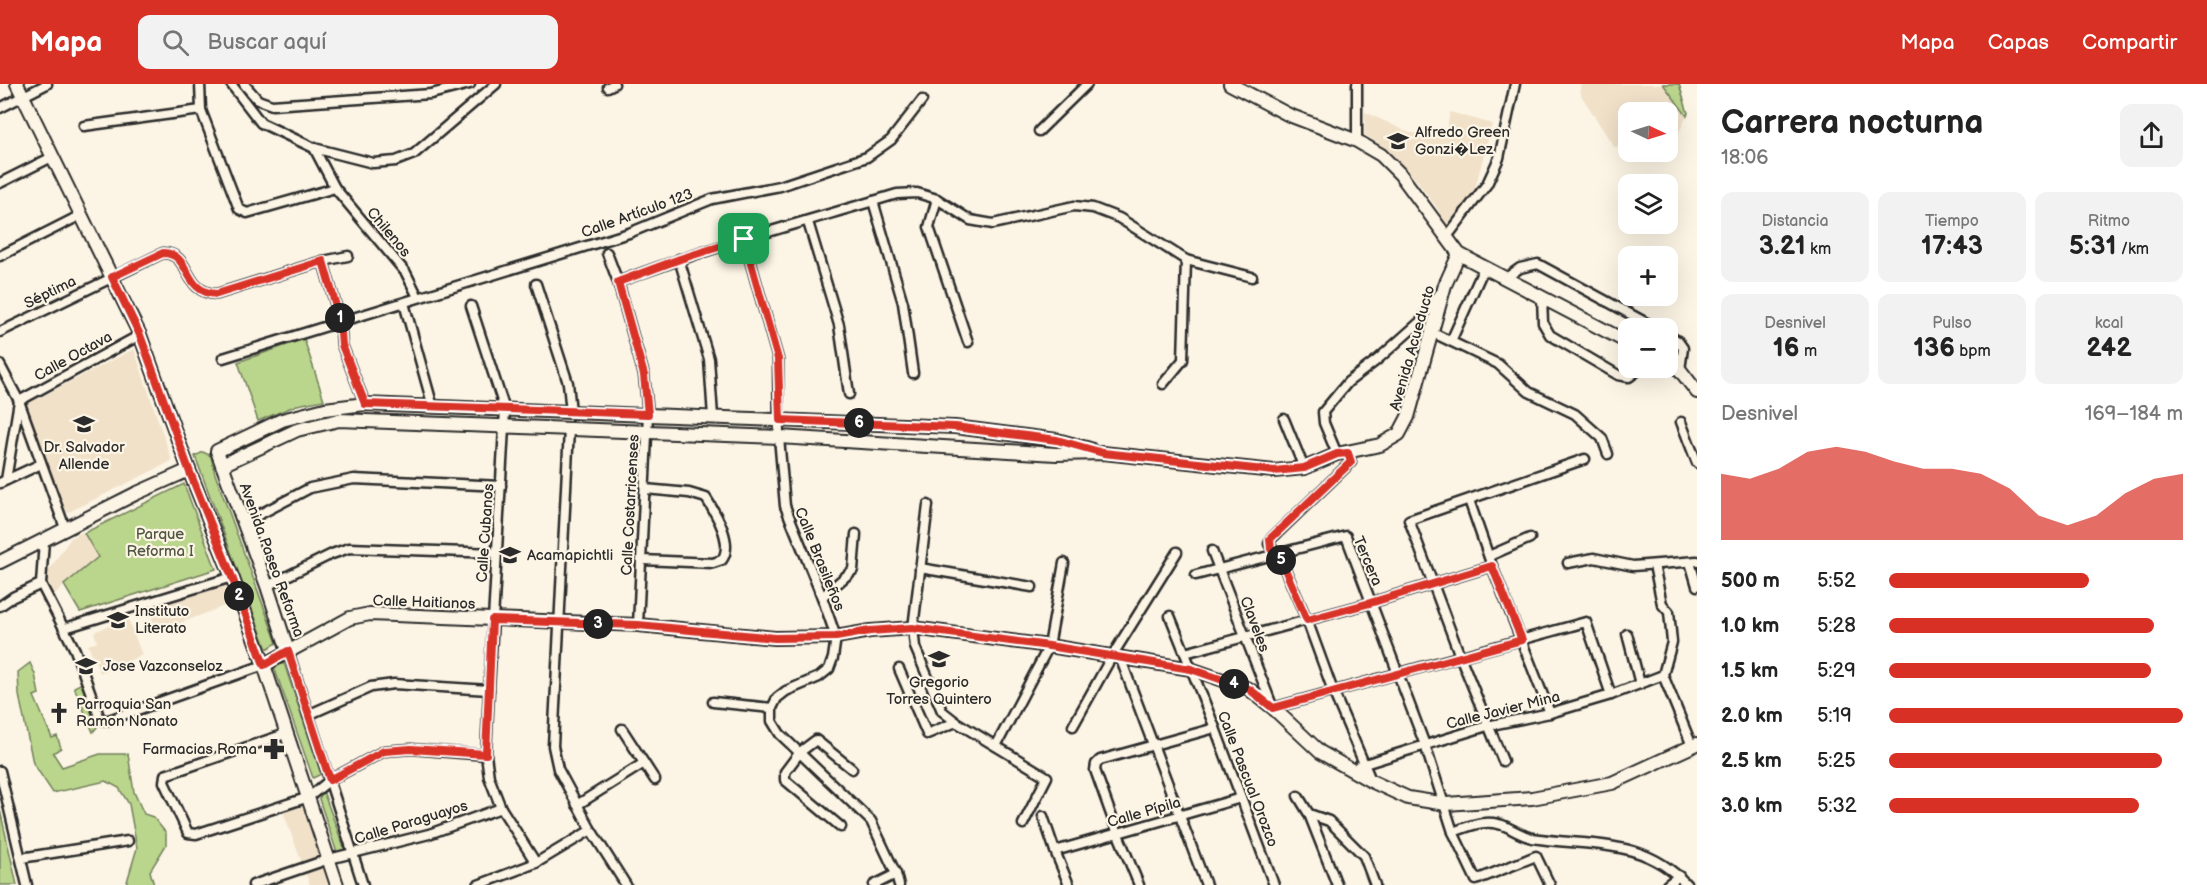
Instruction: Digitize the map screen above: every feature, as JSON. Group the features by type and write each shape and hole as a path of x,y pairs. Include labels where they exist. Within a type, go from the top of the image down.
{"main road":[{"path":"17,84 140,335 264,665 338,885"},
{"path":"1230,84 1289,115 1357,141 1381,155 1400,174 1459,254 1618,337"},
{"name":"Avenida Acueducto","path":"222,465 297,430 339,420 648,431 1056,454 1103,453 1274,471 1304,468 1343,454 1380,445 1399,434 1408,417 1445,285 1459,254"},
{"path":"1680,370 1697,392"},
{"name":"Avenida Acueducto","path":"217,451 282,420 325,408 365,404 955,427 1057,440 1103,453"},
{"name":"Avenida Paseo Reforma","path":"217,451 267,586 288,651"},
{"path":"0,562 65,528 189,470"},
{"name":"Calle Haitianos","path":"264,665 350,618 370,614 638,625 775,638 836,637 870,631 912,628 1049,646 1191,669 1249,689 1320,752 1371,781 1408,798 1446,804 1532,798 1612,783 1694,745"}],"street":[{"path":"0,108 47,84"},
{"path":"200,84 201,110 242,213 335,188"},
{"path":"231,84 261,123 314,148 373,163 396,161 414,154 496,84"},
{"path":"244,84 258,100 273,105 431,94 469,85"},
{"path":"1039,131 1087,84"},
{"path":"1357,84 1357,141"},
{"path":"1446,238 1487,184 1499,158 1515,84"},
{"name":"Calle Artículo 123","path":"223,358 340,320 404,303 629,233 712,199 780,186 867,157 891,140 922,100"},
{"path":"84,126 201,110"},
{"name":"Chilenos","path":"314,148 335,188 406,273 418,297"},
{"path":"0,183 52,157"},
{"path":"618,282 744,239 897,194 917,193 937,199 970,220 993,224 1074,206 1093,208 1119,218 1186,260 1252,277"},
{"path":"937,199 929,227 968,342"},
{"path":"873,201 903,303 913,373"},
{"path":"0,256 81,215"},
{"path":"808,222 839,325 849,394"},
{"name":"Calle Brasileños","path":"744,239 778,359 779,438 785,506 836,637"},
{"name":"Séptima","path":"0,333 163,253 172,253 178,258 197,288 205,294 217,294 323,261"},
{"name":"Calle Costarricenses","path":"607,253 618,282 644,375 648,414 638,625"},
{"path":"348,256 323,261 340,320 342,345 365,404"},
{"path":"680,259 709,359 713,417"},
{"path":"1163,384 1183,360 1186,260"},
{"path":"1506,278 1520,268 1538,264 1638,318"},
{"path":"1451,341 1484,268"},
{"path":"536,284 568,383 571,412"},
{"path":"1371,781 1333,691 1307,620 1281,560 1269,544 1270,539 1351,462 1343,454 1324,423 1323,412 1348,382 1421,321 1445,285"},
{"path":"1542,297 1543,323 1550,335 1618,375"},
{"path":"404,303 433,407"},
{"name":"Calle Cubanos","path":"471,306 505,410 486,754 489,777 501,808 536,863"},
{"path":"1431,332 1498,364 1529,392 1575,414 1602,438 1608,454"},
{"name":"Calle Octava","path":"19,401 140,335"},
{"path":"1678,341 1683,348 1680,370"},
{"path":"0,365 19,401 65,528"},
{"path":"3,481 19,401"},
{"path":"1284,419 1304,468"},
{"path":"1681,422 1697,463"},
{"path":"569,429 553,746 558,769 591,830 626,885"},
{"path":"1503,761 1487,726 1409,520 1585,459"},
{"path":"3,481 41,464"},
{"path":"243,523 310,488 354,479 501,486"},
{"path":"642,560 713,563 722,561 727,545 713,509 706,498 689,493 645,489"},
{"path":"1469,500 1488,556 1550,713"},
{"path":"928,505 912,628 915,647 942,711 956,722 1047,777 1023,824"},
{"path":"822,597 853,570 856,534"},
{"name":"Tercera","path":"1196,574 1346,536 1370,603"},
{"path":"1488,556 1530,538"},
{"path":"44,540 41,584 65,628 99,716 103,720 109,720 264,665"},
{"path":"267,586 349,548 497,553"},
{"name":"Claveles","path":"1212,551 1273,708"},
{"path":"1073,726 1177,552"},
{"path":"1568,563 1594,558 1633,566 1693,562 1697,586"},
{"path":"996,746 1049,646 1064,563"},
{"path":"1654,565 1662,604 1669,612 1672,642 1663,675 1694,745"},
{"path":"1185,653 1370,603 1492,566"},
{"path":"920,568 1032,587"},
{"path":"65,628 232,577"},
{"path":"0,606 41,584"},
{"path":"1370,603 1425,745 1454,832 1476,880 1536,856 1550,885"},
{"name":"Calle Pascual Orozco","path":"1170,616 1274,885"},
{"path":"1273,708 1586,622 1611,695"},
{"path":"1627,634 1640,684"},
{"path":"836,637 829,669 819,677 786,691 777,698 772,708 772,721 780,734 871,821 899,885"},
{"name":"Avenida Paseo Reforma","path":"288,651 363,885"},
{"path":"1116,656 1153,745 1206,885"},
{"path":"899,669 927,734 956,722"},
{"name":"Calle Javier Mina","path":"1350,769 1487,726 1550,713 1611,695 1663,675"},
{"path":"308,715 370,687 394,684 489,690"},
{"path":"713,702 772,708"},
{"path":"1139,885 1095,770 1096,764 1100,760 1215,728"},
{"path":"622,729 655,780"},
{"path":"288,733 165,775 164,782 188,833 196,834 309,796 330,780 384,751 411,749 486,754"},
{"path":"841,827 785,780 784,772 800,752 816,740 852,769"},
{"path":"578,806 644,763"},
{"path":"0,771 27,885"},
{"path":"1298,796 1309,814 1337,885"},
{"name":"Calle Pípila","path":"1055,851 1241,798"},
{"name":"Calle Paraguayos","path":"253,885 329,859 429,834 501,808"},
{"path":"1309,814 1329,821 1364,856 1375,885"},
{"path":"1043,816 1069,885"},
{"path":"1454,832 1479,822 1499,824 1529,838 1618,846 1644,855 1679,876 1687,885"},
{"path":"478,885 536,863 591,830"},
{"path":"21,858 128,841"},
{"path":"874,885 896,874"},
{"path":"1667,885 1679,876"}],"shaded area":[{"path":"1580,84 1679,84 1688,113 1678,134 1678,102 1618,102 1618,147 1614,147 1581,95"},
{"path":"1365,112 1410,133 1436,133 1443,130 1447,127 1450,112 1492,124 1473,196 1447,229 1437,208 1418,182 1388,150 1365,135"},
{"path":"134,349 172,461 65,514 25,405"},
{"path":"82,532 98,556 55,594 45,578 46,574 71,538"},
{"path":"232,577 240,600 157,632 146,603"},
{"path":"128,618 142,655 100,673 88,645 97,642 94,632"},
{"path":"299,798 328,885 310,885 280,803"}],"green space":[{"path":"1663,84 1679,84 1687,116"},
{"path":"304,339 324,400 297,405 258,421 238,362"},
{"path":"203,452 211,456 215,474 277,643 267,649 195,456"},
{"name":"Parque Reforma I","path":"184,484 216,569 80,612 64,585 98,557 84,533"},
{"path":"30,663 39,694 34,696 52,738 57,736 61,748 53,753 62,767 100,754 128,754 134,792 144,814 153,817 166,833 166,845 150,871 154,885 126,885 137,848 129,804 119,788 106,781 53,793 33,763 19,695 18,672"},
{"path":"284,663 321,774 313,778 274,667"},
{"path":"84,682 102,721 93,732 74,687"},
{"path":"323,791 346,853 337,853 319,799"},
{"path":"0,810 17,885 0,885"}],"place":[{"name":"Alfredo Green Gonzi�Lez","path":"1398,141"},
{"name":"Dr. Salvador Allende","path":"84,424"},
{"name":"Acamapichtli","path":"510,555"},
{"name":"Instituto Literato","path":"118,620"},
{"name":"Gregorio Torres Quintero","path":"939,659"},
{"name":"Jose Vazconseloz","path":"86,666"},
{"name":"Parroquia San Ramon Nonato","path":"59,713"},
{"name":"Farmacias Roma","path":"274,749"}],"route":[{"path":"744,239 778,359 780,420 955,427 1057,440 1103,453 1274,471 1304,468 1337,454 1348,453 1351,462 1270,539 1271,549 1281,560 1307,620 1492,566 1522,640 1273,708 1249,689 1191,669 1049,646 912,628 870,631 836,637 775,638 638,625 492,620 486,754 411,749 384,751 330,780 288,651 264,665 140,335 112,277 163,253 172,253 178,258 197,288 205,294 217,294 323,261 340,320 342,345 365,404 648,414 644,375 618,282 744,239"}]}
